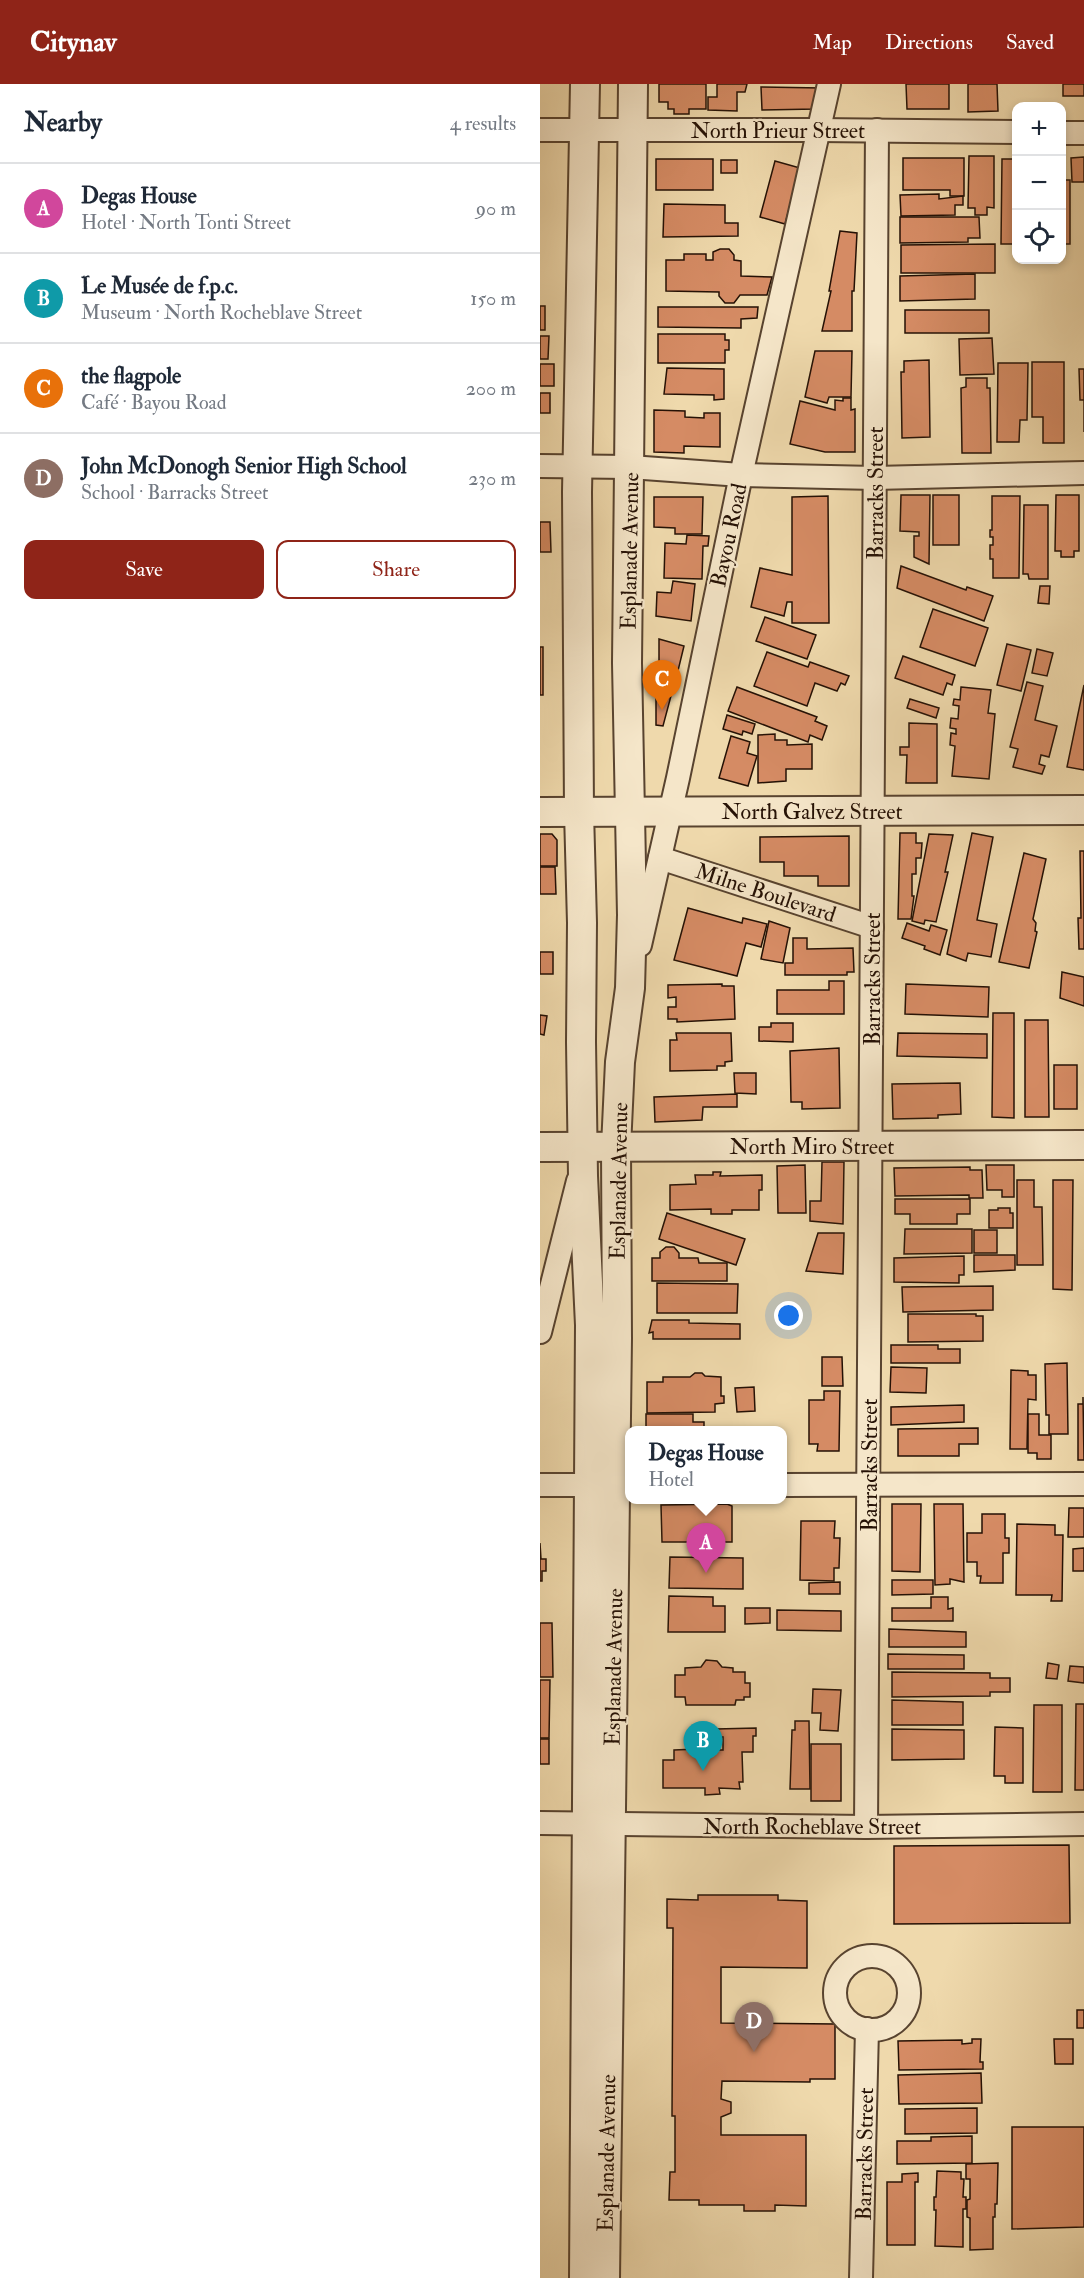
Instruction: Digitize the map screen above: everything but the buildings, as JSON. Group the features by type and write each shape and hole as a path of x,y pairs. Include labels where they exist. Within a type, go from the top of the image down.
{"street":[{"name":"Esplanade Avenue","path":"585,84 577,466 583,1153 590,1325 612,1485"},
{"name":"Esplanade Avenue","path":"584,2278 612,1485 616,1147 620,1062 630,988 632,915 627,663 633,84"},
{"name":"Bayou Road","path":"630,988 660,858 741,475 829,84"},
{"name":"North Prieur Street","path":"540,130 1012,132"},
{"name":"Barracks Street","path":"866,1827 877,130"},
{"path":"1066,133 1084,133"},
{"path":"540,466 630,467 741,475 875,478 1084,473"},
{"name":"North Galvez Street","path":"540,812 1084,810"},
{"name":"Milne Boulevard","path":"660,858 872,927"},
{"name":"North Miro Street","path":"540,1147 583,1153 616,1147 1084,1145"},
{"path":"540,1332 583,1153"},
{"path":"787,1485 1084,1484"},
{"path":"540,1485 612,1485"},
{"name":"North Rocheblave Street","path":"540,1823 866,1827 1084,1824"},
{"name":"Esplanade Avenue","path":"599,1824 605,2278"},
{"name":"Barracks Street","path":"861,2278 867,2029"}],"place":[{"name":"the flagpole","path":"662,710"},
{"name":"Degas House","path":"706,1573"},
{"name":"Le Musée de f.p.c.","path":"703,1771"},
{"name":"John McDonogh Senior High School","path":"754,2052"}]}
